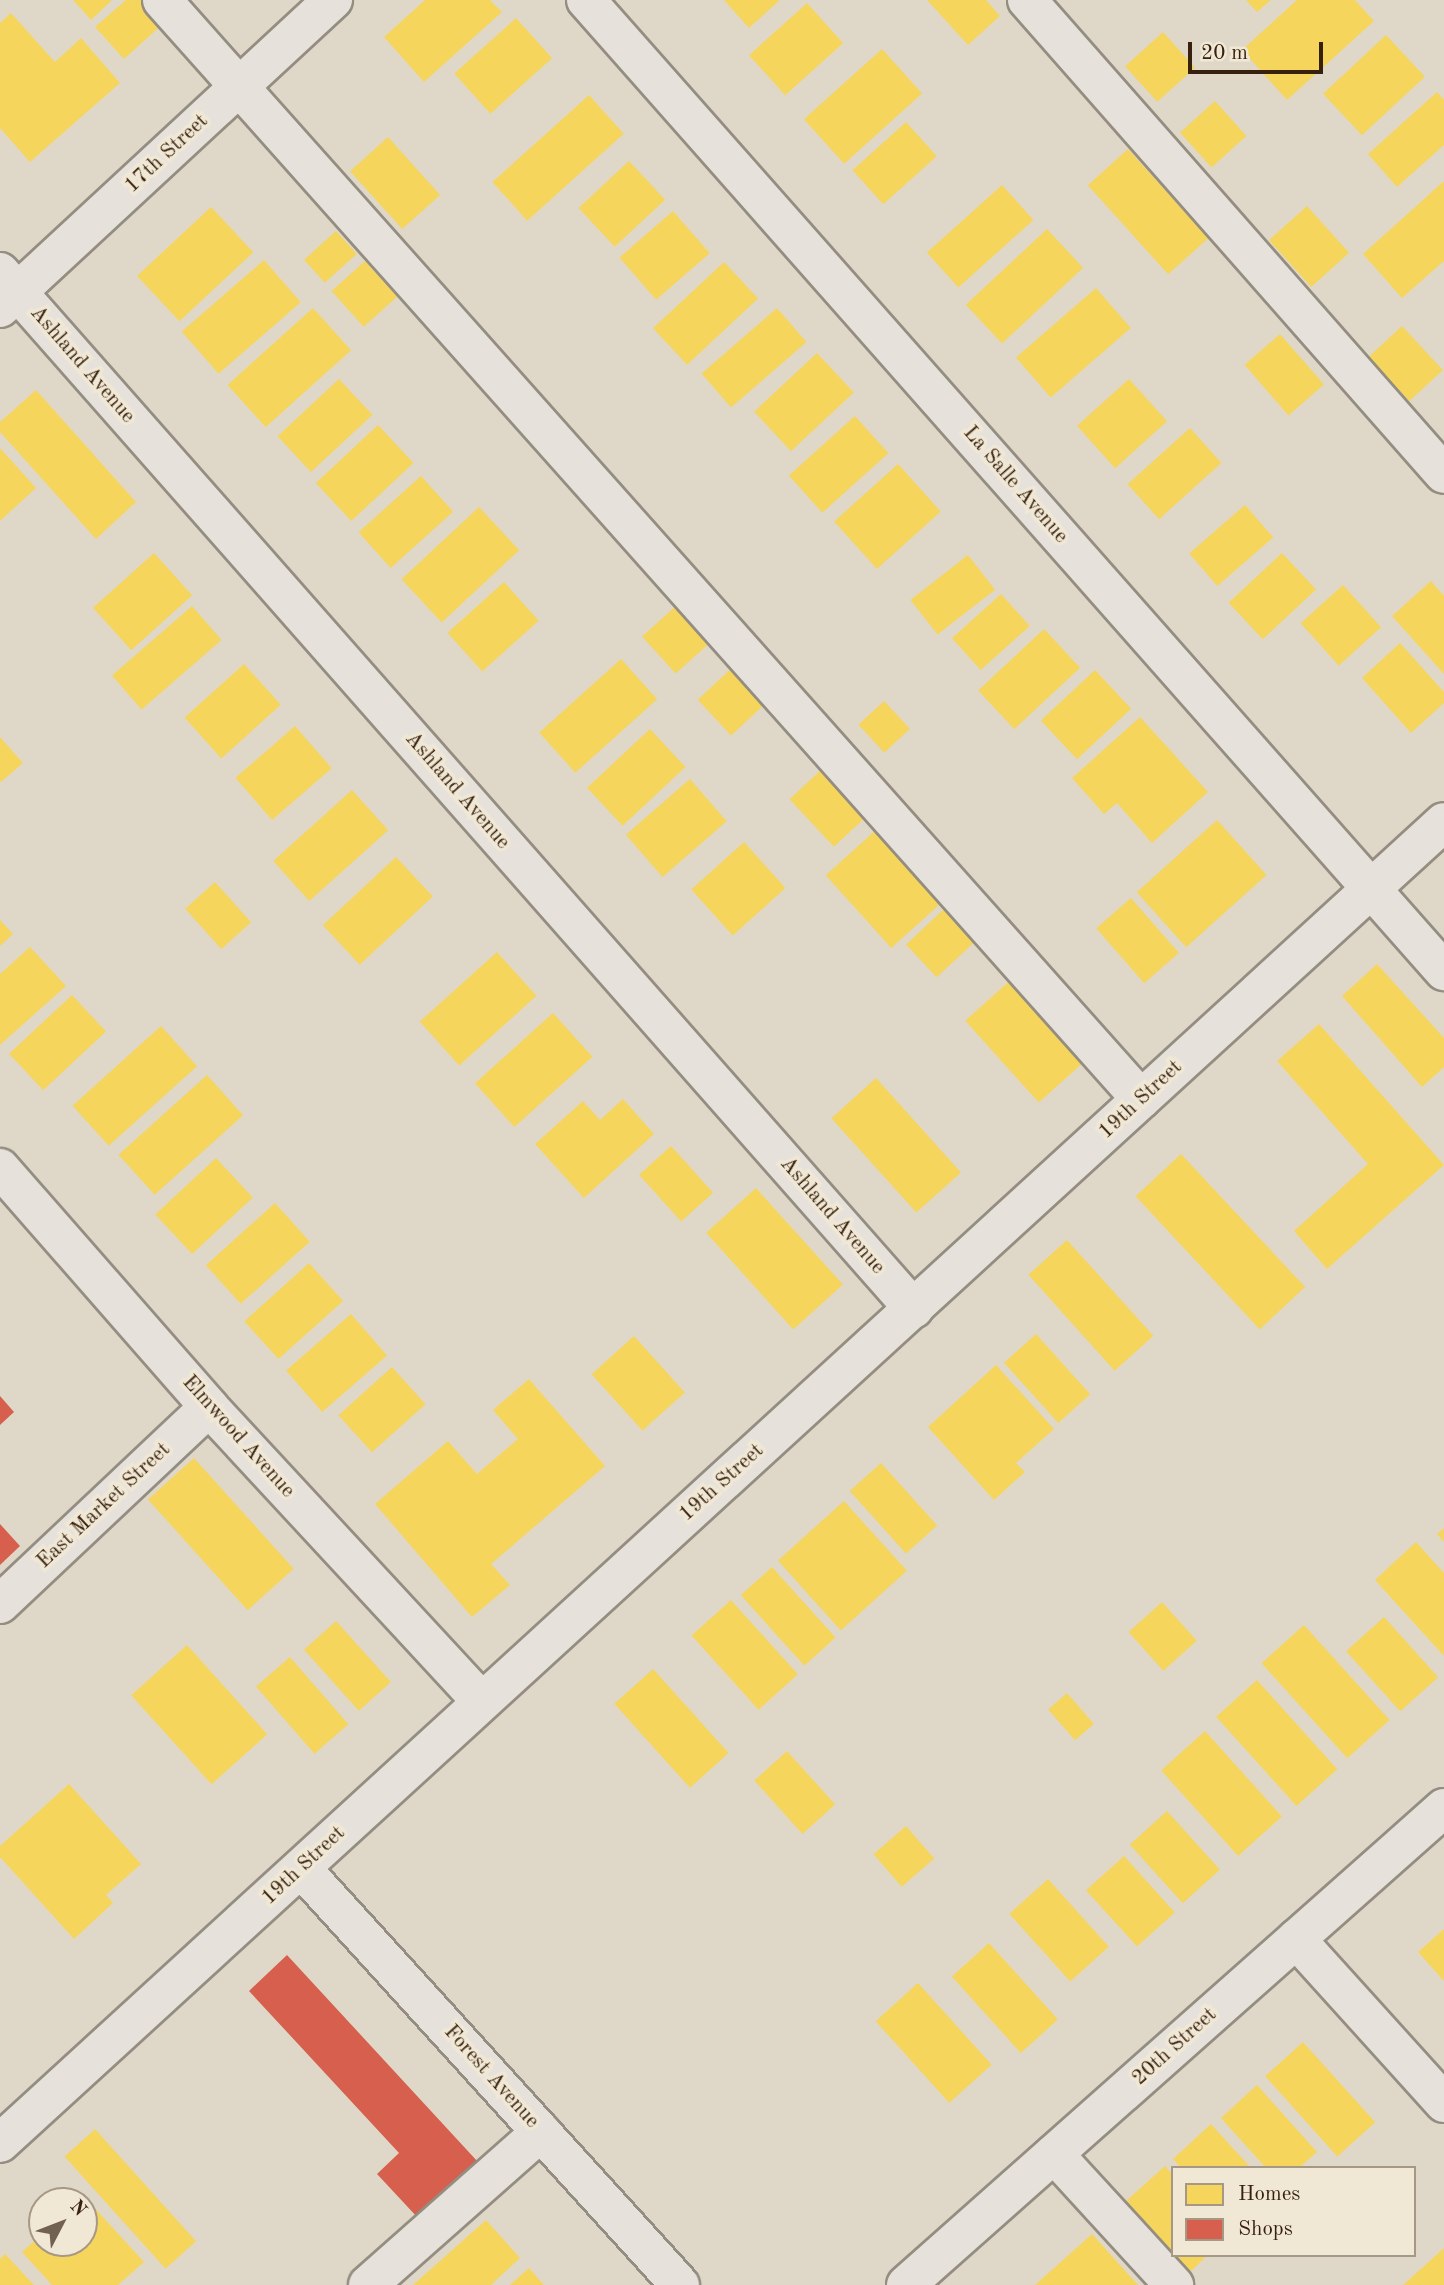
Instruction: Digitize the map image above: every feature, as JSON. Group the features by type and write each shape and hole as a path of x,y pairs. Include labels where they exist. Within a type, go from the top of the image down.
{"street":[{"path":"162,0 1141,1099"},
{"name":"17th Street","path":"6,291 238,88 333,0"},
{"name":"La Salle Avenue","path":"586,0 1444,971"},
{"path":"1027,0 1444,474"},
{"name":"Ashland Avenue","path":"6,291 914,1310"},
{"name":"19th Street","path":"0,2143 914,1310 1444,822"},
{"name":"Elmwood Avenue","path":"0,1168 209,1407 481,1702"},
{"name":"East Market Street","path":"0,1604 209,1407"},
{"name":"20th Street","path":"906,2285 1444,1808"},
{"name":"Forest Avenue","path":"302,1869 680,2285"},
{"path":"1296,1939 1444,2103"},
{"path":"369,2285 541,2132"},
{"path":"1054,2154 1174,2285"}],"building: Homes":[{"path":"73,0 112,0 91,20"},
{"path":"126,0 146,0 166,21 124,59 95,27"},
{"path":"425,0 490,0 502,12 424,82 384,37"},
{"path":"724,0 780,0 749,28"},
{"path":"927,0 986,0 1000,16 968,45"},
{"path":"1246,0 1271,0 1257,12"},
{"path":"1297,0 1355,0 1374,21 1287,100 1242,50"},
{"path":"807,3 843,43 785,95 749,55"},
{"path":"11,13 55,62 81,38 120,83 30,162 0,128 0,23"},
{"path":"516,18 552,58 490,114 454,74"},
{"path":"1163,32 1195,68 1157,102 1125,66"},
{"path":"1386,35 1425,77 1362,135 1323,94"},
{"path":"882,49 922,94 844,164 804,119"},
{"path":"1437,92 1444,100 1444,145 1397,187 1368,154"},
{"path":"589,95 624,134 527,221 492,182"},
{"path":"1215,101 1246,136 1212,167 1180,132"},
{"path":"906,122 937,156 883,204 852,170"},
{"path":"388,137 440,195 402,229 350,171"},
{"path":"1128,149 1208,238 1168,274 1088,185"},
{"path":"629,161 665,200 615,247 579,208"},
{"path":"1444,181 1444,261 1402,298 1363,254"},
{"path":"1002,185 1033,220 958,288 927,253"},
{"path":"1307,206 1349,253 1311,287 1269,240"},
{"path":"211,207 253,252 179,321 137,276"},
{"path":"673,211 710,253 656,300 619,258"},
{"path":"1047,229 1083,268 1002,343 966,305"},
{"path":"336,231 357,254 325,283 304,260"},
{"path":"264,260 301,302 218,374 182,332"},
{"path":"365,261 397,297 364,327 332,291"},
{"path":"724,262 758,299 687,365 653,328"},
{"path":"1096,288 1131,328 1051,398 1016,358"},
{"path":"313,308 351,350 266,427 228,385"},
{"path":"777,308 807,342 731,408 702,374"},
{"path":"1402,326 1443,370 1409,401 1368,357"},
{"path":"1280,334 1324,385 1288,415 1245,365"},
{"path":"817,353 854,392 791,451 754,412"},
{"path":"339,379 372,415 311,472 278,436"},
{"path":"1129,379 1167,421 1115,468 1077,426"},
{"path":"36,390 136,502 96,539 0,432 0,422"},
{"path":"855,416 888,453 822,513 789,476"},
{"path":"378,425 413,463 351,521 316,483"},
{"path":"1190,428 1221,463 1159,519 1128,484"},
{"path":"0,448 36,488 0,521"},
{"path":"898,464 941,512 877,569 834,522"},
{"path":"421,476 453,512 391,568 359,532"},
{"path":"1245,505 1273,537 1217,586 1189,554"},
{"path":"479,507 519,550 442,622 401,579"},
{"path":"154,553 192,595 131,650 93,608"},
{"path":"1282,553 1316,590 1263,639 1229,603"},
{"path":"968,555 995,590 938,635 910,600"},
{"path":"1431,581 1444,596 1444,674 1392,616"},
{"path":"504,582 539,621 482,671 448,633"},
{"path":"1343,585 1381,627 1339,665 1301,623"},
{"path":"1001,594 1030,626 981,670 952,638"},
{"path":"677,605 710,642 676,674 642,636"},
{"path":"192,606 222,640 142,710 112,676"},
{"path":"1044,629 1080,668 1014,729 978,690"},
{"path":"1400,643 1444,692 1444,703 1411,733 1362,678"},
{"path":"621,659 657,699 575,773 539,733"},
{"path":"244,664 281,705 221,758 185,718"},
{"path":"735,665 768,701 731,736 698,700"},
{"path":"1095,670 1131,709 1077,759 1041,720"},
{"path":"884,701 910,729 884,753 858,725"},
{"path":"1140,717 1208,792 1152,843 1117,803 1104,814 1072,778"},
{"path":"295,726 332,768 272,820 235,778"},
{"path":"650,729 685,767 623,826 587,788"},
{"path":"0,737 23,763 1,782 0,781"},
{"path":"821,770 865,818 834,847 790,799"},
{"path":"690,779 727,821 663,877 626,835"},
{"path":"352,790 388,830 309,901 273,861"},
{"path":"1217,820 1267,875 1186,947 1137,892"},
{"path":"877,829 943,902 891,948 826,875"},
{"path":"744,842 785,888 733,936 691,890"},
{"path":"396,857 433,896 360,965 323,925"},
{"path":"215,882 251,922 221,949 185,909"},
{"path":"1131,898 1179,953 1144,983 1096,928"},
{"path":"944,909 975,942 937,977 906,944"},
{"path":"0,920 13,934 0,946"},
{"path":"30,947 66,986 0,1045 0,974"},
{"path":"497,952 536,996 459,1065 420,1022"},
{"path":"1377,964 1444,1038 1444,1067 1422,1087 1342,996"},
{"path":"1015,976 1089,1058 1039,1103 965,1021"},
{"path":"72,995 106,1032 43,1090 9,1054"},
{"path":"553,1013 592,1057 514,1127 475,1083"},
{"path":"1319,1024 1444,1165 1327,1269 1294,1231 1368,1164 1277,1061"},
{"path":"161,1026 197,1066 109,1146 73,1106"},
{"path":"207,1075 243,1115 155,1195 119,1155"},
{"path":"876,1078 961,1172 916,1213 831,1118"},
{"path":"623,1099 654,1134 584,1198 535,1144 583,1101 600,1120"},
{"path":"671,1146 713,1193 681,1222 639,1175"},
{"path":"1181,1154 1305,1287 1260,1329 1136,1196"},
{"path":"216,1158 253,1197 192,1254 155,1215"},
{"path":"756,1188 843,1285 793,1329 706,1233"},
{"path":"275,1203 310,1242 241,1304 206,1265"},
{"path":"1067,1240 1153,1336 1115,1371 1028,1275"},
{"path":"309,1263 343,1301 278,1359 244,1321"},
{"path":"351,1314 387,1356 322,1412 286,1370"},
{"path":"1036,1334 1090,1394 1058,1423 1004,1363"},
{"path":"634,1336 685,1392 642,1431 592,1374"},
{"path":"996,1365 1054,1429 1016,1463 1025,1472 994,1500 928,1427"},
{"path":"392,1367 425,1404 372,1452 338,1415"},
{"path":"529,1379 605,1466 491,1564 510,1585 472,1617 375,1504 448,1441 477,1474 518,1439 493,1410"},
{"path":"194,1458 294,1569 248,1610 148,1499"},
{"path":"881,1463 937,1525 906,1554 850,1491"},
{"path":"844,1501 907,1571 841,1630 778,1561"},
{"path":"1444,1528 1444,1542 1437,1534"},
{"path":"1416,1542 1444,1573 1444,1656 1375,1580"},
{"path":"772,1567 836,1638 804,1666 741,1595"},
{"path":"731,1600 798,1674 759,1710 692,1635"},
{"path":"1162,1602 1197,1641 1163,1671 1129,1632"},
{"path":"1384,1617 1438,1677 1400,1711 1346,1651"},
{"path":"336,1621 391,1682 359,1711 304,1650"},
{"path":"1304,1625 1390,1720 1347,1758 1262,1663"},
{"path":"187,1645 267,1734 212,1784 131,1695"},
{"path":"290,1657 348,1724 314,1754 256,1687"},
{"path":"653,1669 729,1753 690,1788 614,1704"},
{"path":"1257,1680 1337,1769 1296,1806 1216,1717"},
{"path":"1067,1693 1094,1724 1075,1740 1048,1709"},
{"path":"1205,1731 1282,1816 1238,1856 1161,1770"},
{"path":"787,1751 835,1805 802,1834 754,1780"},
{"path":"69,1784 141,1864 106,1895 113,1903 74,1939 0,1857 0,1846"},
{"path":"1167,1811 1220,1870 1183,1903 1130,1844"},
{"path":"906,1826 934,1858 902,1887 874,1854"},
{"path":"1124,1856 1175,1912 1137,1947 1086,1890"},
{"path":"1048,1879 1109,1947 1070,1981 1009,1914"},
{"path":"1444,1929 1444,1981 1418,1952"},
{"path":"989,1943 1058,2020 1021,2053 952,1976"},
{"path":"918,1983 992,2065 949,2103 876,2021"},
{"path":"1303,2042 1375,2122 1337,2156 1265,2076"},
{"path":"1257,2085 1317,2152 1301,2166 1264,2166 1221,2118"},
{"path":"1211,2124 1249,2166 1179,2166 1173,2159"},
{"path":"95,2129 196,2241 166,2269 98,2194 98,2187 92,2187 65,2156"},
{"path":"1165,2166 1171,2173 1171,2251 1126,2201"},
{"path":"98,2212 144,2262 118,2285 52,2285 22,2252 28,2247 28,2257 98,2257"},
{"path":"486,2220 520,2258 491,2285 413,2285"},
{"path":"1092,2234 1138,2285 1035,2285"},
{"path":"1444,2248 1444,2285 1403,2285"},
{"path":"5,2254 34,2285 0,2285 0,2259"},
{"path":"1177,2257 1206,2257 1190,2272"},
{"path":"529,2268 544,2285 510,2285"}],"building: Shops":[{"path":"0,1396 14,1412 0,1425"},
{"path":"0,1524 20,1546 0,1565"},
{"path":"287,1955 478,2162 418,2218 377,2174 399,2153 249,1991"}]}
